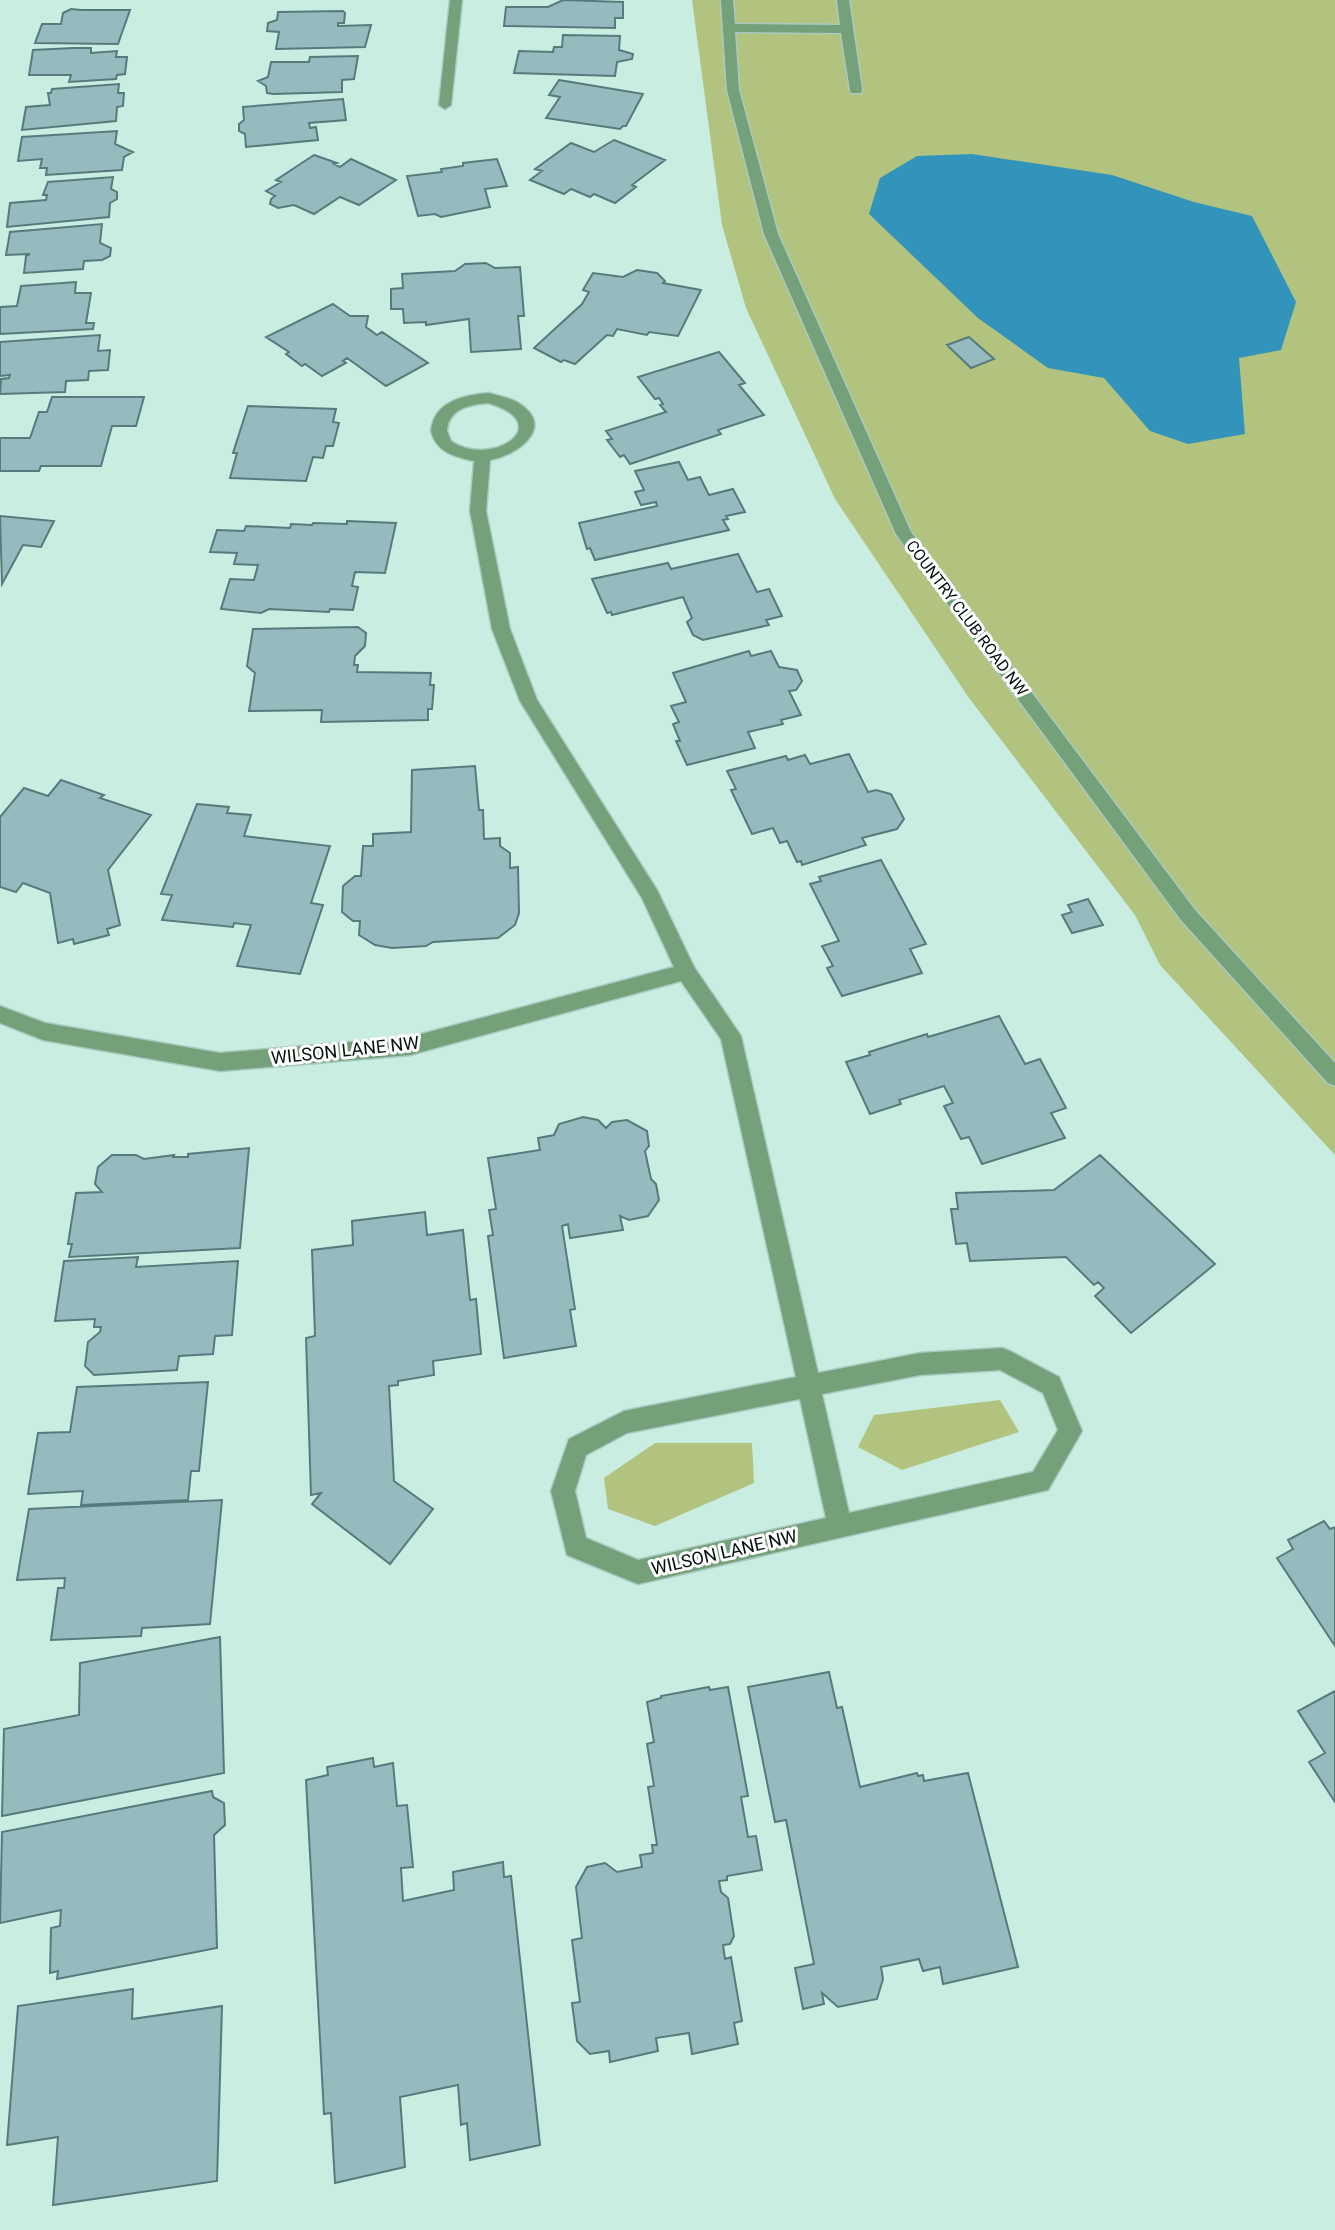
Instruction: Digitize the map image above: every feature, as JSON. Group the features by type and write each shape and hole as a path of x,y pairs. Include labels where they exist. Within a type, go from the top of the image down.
{"street":[{"path":"445,105 456,0"},
{"name":"COUNTRY CLUB ROAD NW","path":"727,0 733,90 771,234 904,534 1188,915 1335,1077"},
{"path":"844,0 856,90"},
{"path":"729,28 847,29"},
{"path":"489,398 515,405 524,413 528,422 527,432 521,441 497,454 482,456 454,451 444,444 438,426 441,417 449,409 474,399 489,398"},
{"path":"482,456 478,511 500,629 529,701 650,895 686,972 731,1036 840,1525"},
{"name":"WILSON LANE NW","path":"0,1014 43,1031 219,1062 410,1046 686,972"},
{"name":"WILSON LANE NW","path":"1002,1359 1051,1385 1070,1431 1040,1482 840,1525 638,1572 576,1546 563,1491 578,1447 624,1422 920,1364 1002,1359"}],"green space":[{"path":"692,0 1335,0 1335,1155 1160,965 1135,915 969,698 835,499 746,308 722,225"},
{"path":"1000,1400 1019,1432 902,1470 858,1447 874,1415"},
{"path":"655,1443 752,1443 754,1483 655,1526 608,1509 604,1478"}],"water":[{"path":"972,154 1112,175 1194,202 1252,216 1296,302 1281,350 1239,358 1245,434 1188,444 1150,431 1104,378 1048,368 978,318 869,214 880,178 917,156"}],"building":[{"path":"563,0 623,2 623,18 615,18 615,28 504,26 506,7 548,7"},
{"path":"71,9 130,10 118,44 35,43 42,24 61,24 63,13"},
{"path":"343,11 344,23 338,23 338,26 371,25 365,47 276,49 279,32 267,31 268,23 277,20 278,12"},
{"path":"563,35 620,36 619,50 633,54 632,59 617,62 615,76 514,73 519,51 553,52 554,47 562,47"},
{"path":"91,48 91,53 117,51 116,57 127,57 125,74 117,75 116,79 69,82 71,75 29,75 33,50"},
{"path":"358,56 354,79 342,80 342,92 273,94 267,93 266,86 258,81 268,77 271,62 309,62 310,57"},
{"path":"559,80 643,94 626,126 620,129 546,118 560,97 549,95"},
{"path":"119,84 118,93 124,93 123,106 117,107 116,121 22,130 26,107 50,105 48,93 51,93 52,89"},
{"path":"343,99 346,120 309,123 310,128 316,127 318,140 246,147 245,134 239,131 239,124 244,120 243,107"},
{"path":"117,131 115,144 133,152 124,157 122,170 46,175 47,168 40,168 42,159 18,161 22,137"},
{"path":"614,140 665,160 632,185 636,187 615,203 594,194 590,197 571,189 564,194 530,180 542,171 535,169 571,143 594,152"},
{"path":"314,155 337,163 334,164 340,167 351,159 396,180 359,205 340,197 314,214 294,205 278,208 270,204 275,196 266,191 281,182 276,180"},
{"path":"497,159 507,186 485,189 490,207 441,217 435,214 418,216 407,176 442,172 441,169 463,166 463,163"},
{"path":"113,177 111,189 117,192 117,199 110,203 109,217 7,227 10,203 46,200 47,195 43,195 48,182"},
{"path":"102,224 100,243 111,248 110,256 102,260 84,261 83,269 24,273 26,256 30,254 6,255 10,232"},
{"path":"486,263 495,268 520,267 524,316 518,316 521,349 471,352 469,319 426,325 426,322 404,323 403,309 391,309 391,289 403,288 402,274 455,271 465,264"},
{"path":"637,270 657,273 665,281 663,283 701,290 678,336 649,332 647,335 617,329 613,336 607,335 575,364 564,360 561,362 534,348 582,304 589,292 583,290 593,273 623,277"},
{"path":"76,282 75,293 91,293 86,323 94,323 93,329 0,334 0,307 17,306 21,286"},
{"path":"333,304 350,316 368,316 366,327 377,335 382,332 428,363 386,386 347,358 343,361 346,363 322,376 305,364 302,366 286,354 289,352 266,337"},
{"path":"100,335 98,351 110,350 108,370 89,371 88,380 66,381 65,392 0,394 1,379 9,378 10,375 0,376 0,342"},
{"path":"969,337 994,359 971,368 947,345"},
{"path":"719,352 745,383 739,385 764,415 718,430 721,434 630,464 624,455 620,457 607,440 612,439 606,431 666,412 660,405 663,404 659,398 655,399 638,377"},
{"path":"52,397 144,397 136,426 112,426 101,466 41,466 39,471 0,471 0,438 30,438 39,412 47,412"},
{"path":"248,406 336,409 333,422 339,423 333,446 326,446 323,458 313,457 306,481 230,478 237,453 233,453"},
{"path":"679,462 688,480 700,477 709,495 733,489 745,512 726,516 728,519 723,520 729,530 595,560 590,548 587,549 579,523 657,506 656,502 641,505 635,492 644,490 635,471"},
{"path":"0,516 54,521 41,547 23,545 2,584"},
{"path":"347,521 396,523 385,573 355,572 352,586 358,587 353,610 330,609 329,612 269,609 261,613 221,609 230,579 254,580 258,565 234,564 237,553 210,552 217,530 244,531 246,526 290,528 291,524 347,524"},
{"path":"738,554 757,592 769,589 782,616 766,620 769,625 703,640 693,635 687,622 692,618 683,597 612,615 611,612 607,613 592,579 668,563 671,569"},
{"path":"358,627 366,633 365,646 355,656 354,665 358,665 357,672 431,673 430,685 434,685 428,720 321,722 322,710 249,711 255,673 247,666 253,629"},
{"path":"749,651 751,656 771,651 779,667 797,670 802,681 796,690 789,691 801,715 781,720 783,724 748,732 755,748 687,765 676,741 680,741 673,724 679,722 671,706 686,702 673,673"},
{"path":"849,754 868,792 876,790 891,794 904,819 897,829 862,838 866,845 802,865 801,861 797,862 787,841 780,843 773,828 752,834 731,790 736,789 727,771 786,756 788,760 805,755 810,764"},
{"path":"475,766 479,810 483,810 484,839 500,838 500,846 510,853 510,868 518,867 519,913 515,925 498,938 433,942 426,946 392,948 375,945 359,935 360,921 353,921 342,912 343,886 355,876 361,876 363,846 373,846 373,834 411,832 412,770"},
{"path":"61,780 104,795 100,798 151,815 108,870 120,925 107,929 109,935 74,944 73,939 58,943 50,893 23,883 16,892 0,887 0,817 24,788 48,796"},
{"path":"197,804 229,807 227,813 251,815 244,836 330,846 311,903 323,905 300,974 237,966 251,925 234,923 233,927 162,920 172,895 161,894"},
{"path":"881,860 926,944 910,949 922,973 842,996 827,968 833,966 822,946 839,941 810,884 821,881 819,877"},
{"path":"1088,899 1103,925 1072,933 1062,915 1072,912 1068,905"},
{"path":"999,1016 1025,1064 1040,1059 1066,1108 1051,1113 1065,1138 982,1164 969,1137 961,1139 944,1106 953,1103 944,1086 899,1100 901,1104 870,1114 846,1062 927,1034 928,1037"},
{"path":"583,1117 598,1120 606,1128 612,1122 627,1120 647,1131 649,1146 645,1151 659,1200 648,1216 629,1220 620,1216 623,1230 570,1238 568,1224 562,1226 575,1309 570,1310 576,1346 504,1358 488,1236 493,1235 489,1210 496,1209 488,1158 540,1150 538,1138 554,1135 559,1124"},
{"path":"249,1148 240,1248 69,1257 72,1244 68,1244 76,1193 102,1192 95,1184 98,1167 112,1155 136,1155 144,1159 174,1155 173,1157 188,1157 188,1154"},
{"path":"1100,1155 1215,1264 1131,1333 1095,1296 1104,1288 1098,1282 1094,1285 1066,1257 970,1261 967,1243 956,1244 951,1209 958,1209 956,1193 1054,1190"},
{"path":"425,1212 427,1235 463,1230 470,1300 476,1299 481,1354 433,1361 434,1375 398,1381 398,1385 389,1386 394,1481 433,1509 390,1564 312,1504 321,1493 311,1495 306,1338 315,1336 312,1250 353,1245 352,1221"},
{"path":"138,1257 136,1267 238,1261 232,1335 215,1336 213,1354 179,1356 177,1370 94,1375 85,1366 88,1342 100,1332 101,1327 94,1327 95,1319 55,1321 64,1261"},
{"path":"208,1382 199,1471 191,1471 188,1500 81,1505 83,1491 28,1494 38,1433 70,1432 77,1387"},
{"path":"222,1500 210,1624 142,1628 141,1636 51,1640 58,1588 64,1588 65,1578 17,1580 29,1509"},
{"path":"1324,1521 1330,1529 1335,1527 1335,1646 1277,1558 1293,1549 1288,1540"},
{"path":"220,1637 224,1773 2,1816 4,1729 79,1715 80,1663"},
{"path":"829,1672 837,1708 842,1707 860,1787 917,1773 918,1776 923,1775 924,1781 968,1773 1018,1967 943,1984 940,1967 923,1971 919,1959 881,1967 883,1979 877,1999 838,2007 822,1993 824,2004 803,2009 795,1968 814,1964 786,1820 775,1822 748,1687"},
{"path":"709,1687 710,1690 728,1687 748,1796 741,1797 748,1837 756,1836 762,1870 727,1876 727,1880 719,1881 721,1892 728,1898 734,1936 730,1944 723,1945 725,1959 731,1957 742,2021 734,2023 738,2044 692,2054 689,2033 656,2038 658,2051 610,2062 609,2051 590,2054 577,2041 572,2003 580,2002 572,1940 582,1938 576,1887 587,1867 605,1863 617,1872 642,1867 640,1855 653,1853 652,1845 657,1845 648,1787 654,1786 647,1744 654,1742 647,1702 661,1696"},
{"path":"1335,1691 1335,1802 1309,1762 1325,1753 1298,1711"},
{"path":"373,1758 374,1767 393,1763 397,1806 407,1805 413,1867 401,1868 403,1901 454,1890 453,1872 503,1862 504,1877 511,1876 540,2145 470,2160 467,2123 461,2125 458,2085 400,2097 405,2167 335,2183 331,2113 324,2114 306,1780 328,1775 327,1767"},
{"path":"212,1791 213,1797 224,1803 225,1825 214,1835 217,1948 57,1979 58,1971 50,1973 51,1928 60,1926 61,1910 0,1923 2,1832"},
{"path":"133,1989 132,2019 222,2006 217,2181 53,2205 58,2137 7,2145 18,2006"}]}
